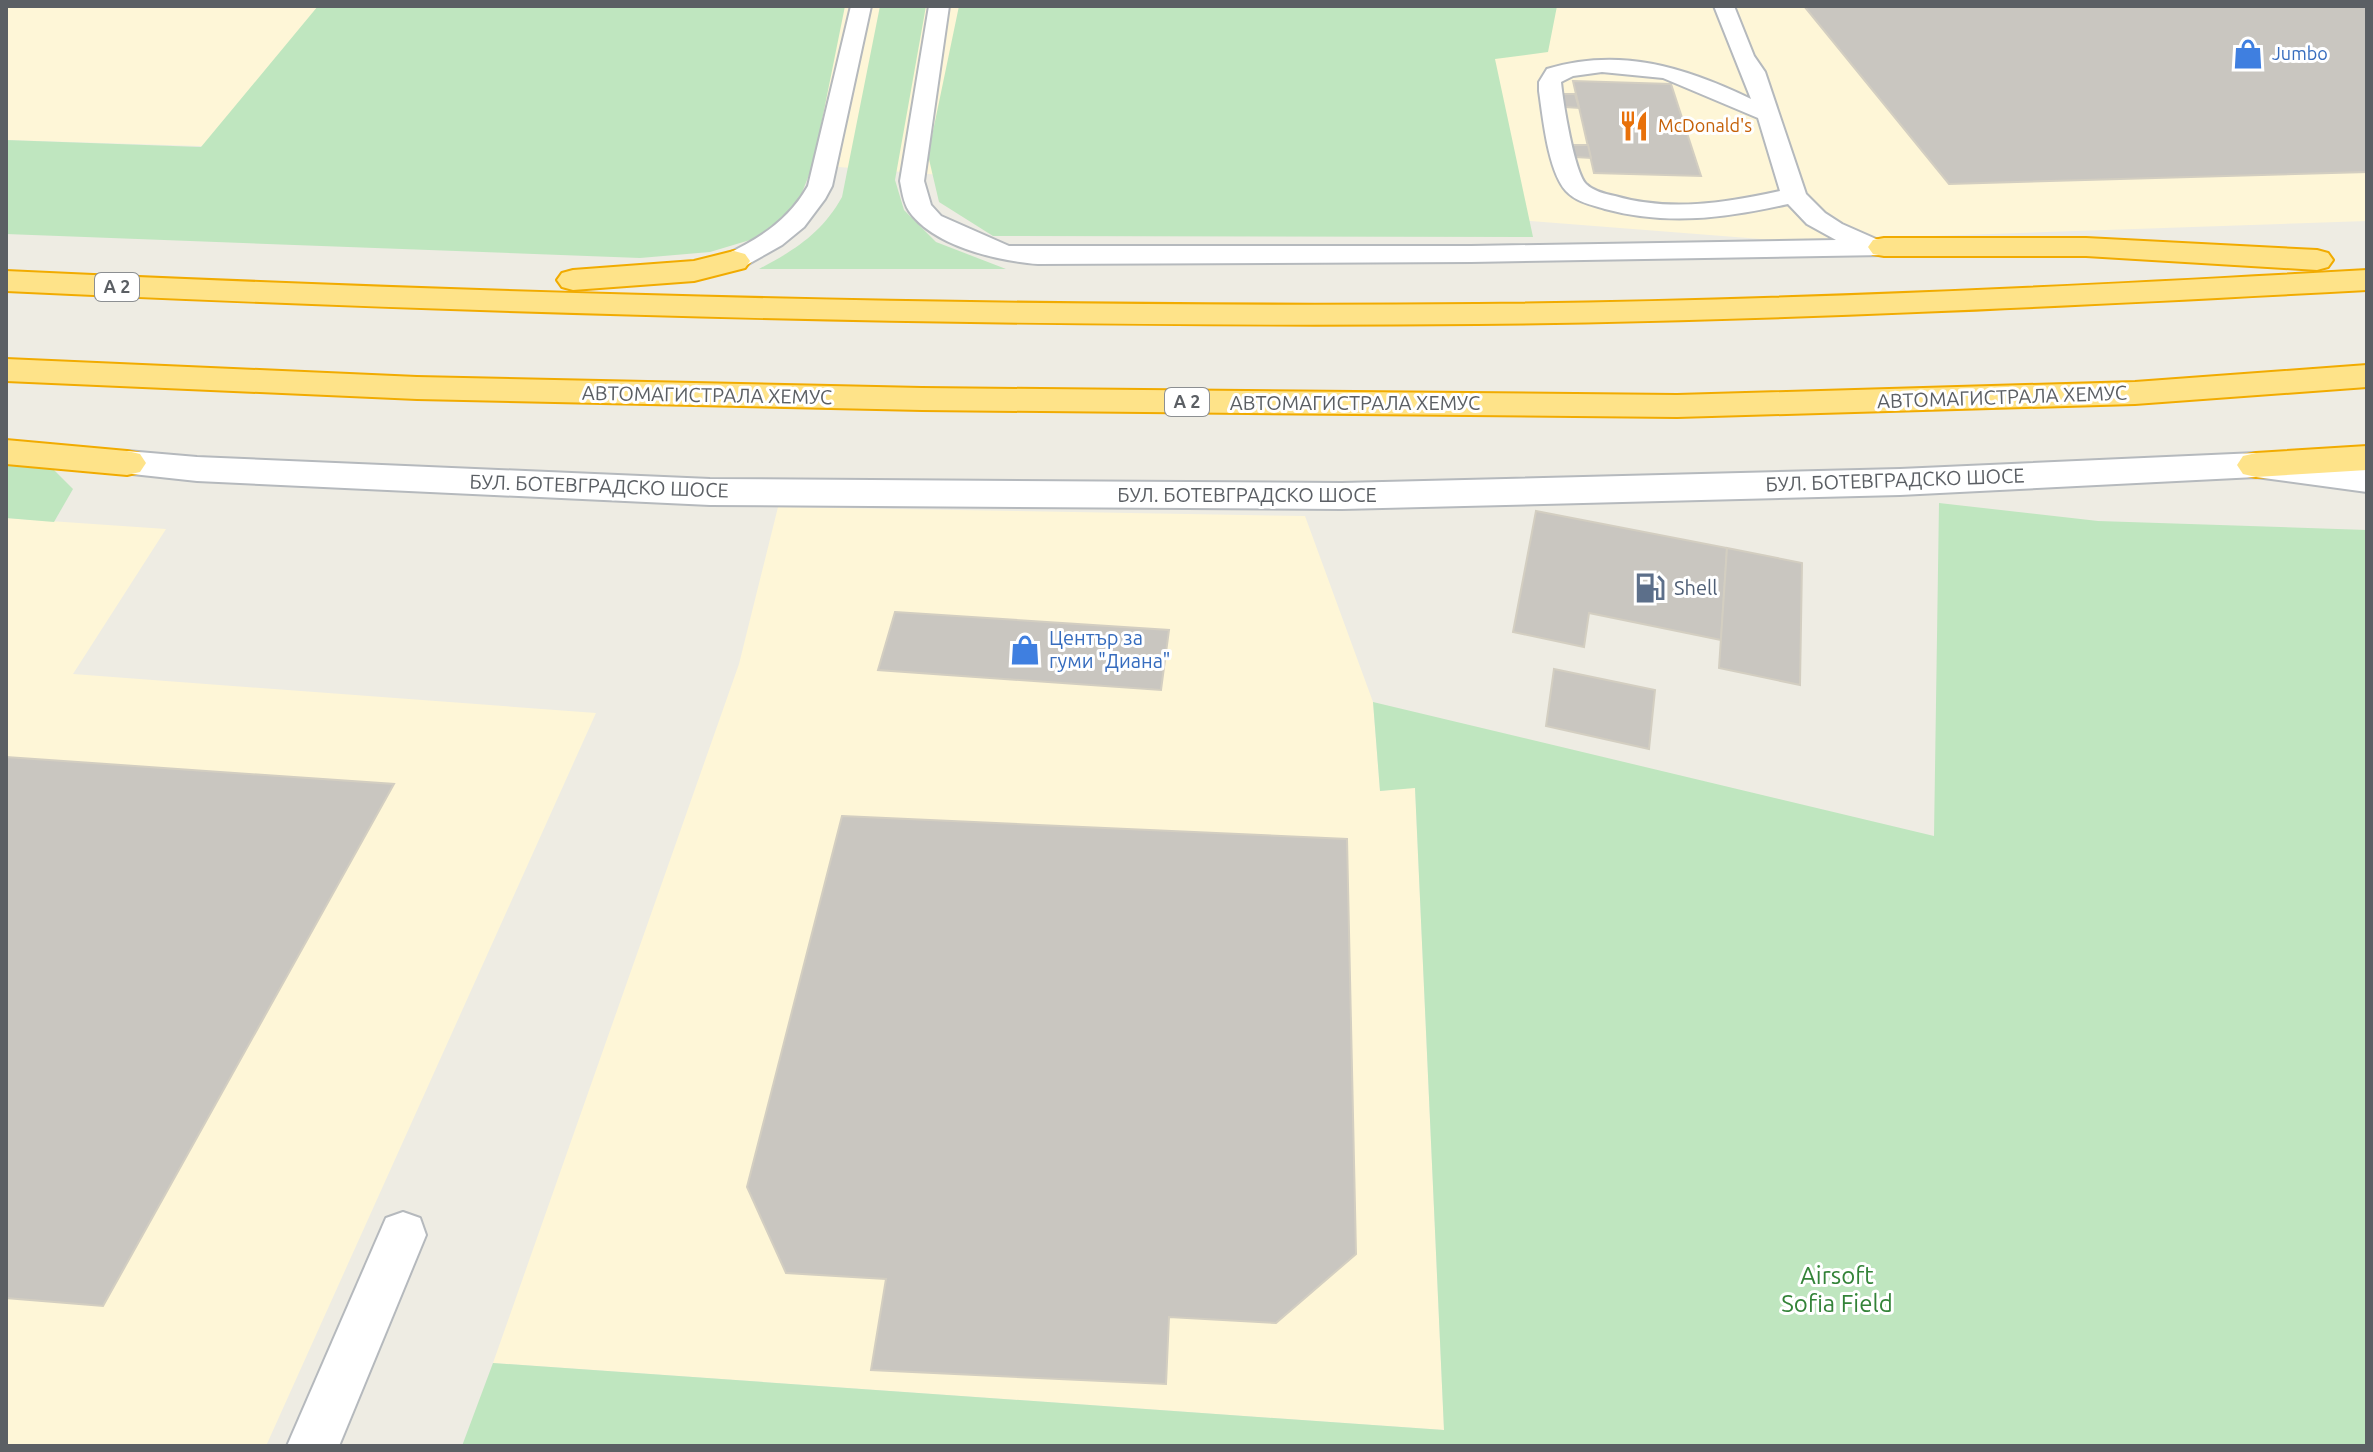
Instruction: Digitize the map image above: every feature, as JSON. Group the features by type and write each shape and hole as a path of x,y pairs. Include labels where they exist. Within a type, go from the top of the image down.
{"highway":[{"path":"1884,247 2086,247 2367,262"},
{"path":"227,292 574,280 694,271 734,261"},
{"name":"A 2","path":"6,281 227,292 901,313 1206,315 1869,304 2367,280"},
{"name":"АВТОМАГИСТРАЛА ХЕМУС","path":"6,370 417,388 843,398 1677,406 2135,393 2367,376"},
{"path":"6,452 127,463"},
{"path":"2256,465 2367,458"}],"street":[{"name":"БУЛ. БОТЕВГРАДСКО ШОСЕ","path":"127,463 212,470 710,492 1209,496 1342,496 1900,482 2256,465 2367,479"}],"lane":[{"path":"734,261 779,236 811,206 820,186 861,6"},
{"path":"939,6 912,181 919,207 932,221 984,247 1007,254 1194,256 1884,247"},
{"path":"1724,6 1728,63"},
{"path":"1683,77 1728,63 1754,72 1794,195 1806,213 1826,227 1884,247"},
{"path":"1769,115 1683,77 1646,69 1583,66 1555,74 1550,82 1574,186 1584,194 1634,209 1681,214 1712,214 1794,195"},
{"path":"313,1446 403,1235"}],"shaded area":[{"path":"6,6 2367,6 2367,221 1787,241 813,165 6,140"},
{"path":"778,507 1305,516 1373,702 1380,791 1415,787 1444,1430 493,1363 739,664"},
{"path":"6,518 166,529 73,674 596,713 266,1446 6,1446"}],"green space":[{"path":"318,6 845,6 813,165 797,205 760,237 710,252 640,258 6,234 6,140 201,147"},
{"path":"880,6 926,6 895,180 904,210 936,242 1006,269 759,269 816,231 842,197"},
{"path":"959,6 1557,6 1548,52 1495,59 1533,237 993,236 939,202 928,155"},
{"path":"6,463 52,468 73,489 54,522 6,518"},
{"name":"Airsoft Sofia Field","path":"1939,503 2098,521 2367,530 2367,1446 462,1446 493,1363 1444,1430 1415,788 1380,791 1373,702 1934,836"}],"building":[{"path":"1804,6 2367,6 2367,172 1949,184"},
{"name":"McDonald's","path":"1573,81 1671,84 1701,176 1594,173"},
{"path":"1562,94 1575,94 1579,108 1565,107"},
{"path":"1571,145 1588,145 1591,158 1575,157"},
{"path":"1536,511 1727,548 1721,640 1589,613 1584,647 1513,632"},
{"path":"1727,548 1802,563 1800,685 1719,668"},
{"name":"Център за гуми \"Диана\"","path":"895,612 1169,630 1161,690 878,670"},
{"path":"1554,669 1655,690 1649,749 1546,726"},
{"path":"6,757 394,784 103,1306 6,1298"},
{"path":"842,816 1347,839 1356,1254 1276,1323 1169,1317 1166,1384 871,1370 886,1279 786,1273 747,1187"}],"place":[{"name":"Jumbo","path":"2248,54"},
{"name":"McDonald's","path":"1634,126"},
{"name":"Shell","path":"1650,588"},
{"name":"Център за гуми \"Диана\"","path":"1025,650"}]}
